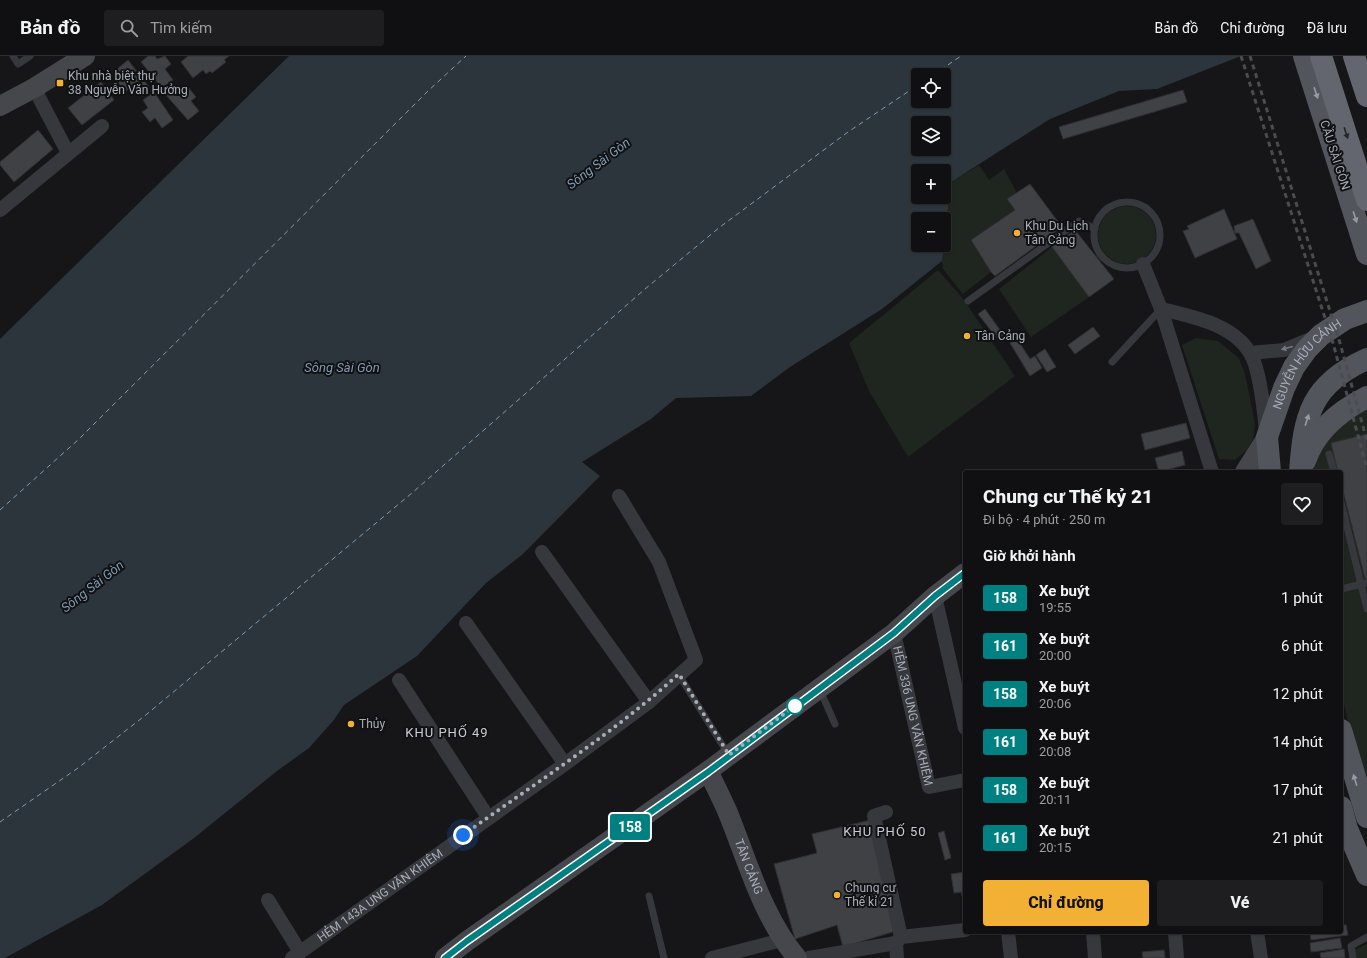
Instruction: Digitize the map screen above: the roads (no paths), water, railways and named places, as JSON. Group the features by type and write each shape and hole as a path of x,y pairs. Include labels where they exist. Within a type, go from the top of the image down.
{"highway":[{"name":"CẦU SÀI GÒN","path":"1321,56 1367,200"},
{"path":"1336,56 1367,152"},
{"path":"1354,56 1367,96"}],"main road":[{"path":"0,106 34,88 85,56"},
{"name":"CẦU SÀI GÒN","path":"1304,56 1367,254"},
{"name":"NGUYỄN HỮU CẢNH","path":"1267,437 1284,388 1294,367 1307,349 1321,335 1345,318 1367,311"},
{"name":"NGUYỄN HỮU CẢNH","path":"1301,470 1302,437 1310,409 1318,395 1343,371 1367,359"},
{"path":"1302,470 1310,448 1324,428 1341,412 1367,397"},
{"path":"1246,470 1267,437"},
{"path":"1267,437 1270,470"},
{"path":"445,958 708,772 894,633 935,596 963,575"},
{"path":"1343,737 1367,817"},
{"name":"TÂN CẢNG","path":"708,772 727,812 757,890 782,940 796,958"},
{"path":"1344,829 1367,875"}],"street":[{"path":"34,88 68,153"},
{"path":"0,210 102,126"},
{"path":"1143,264 1161,308 1211,470"},
{"path":"1161,308 1194,317 1225,330 1237,339 1250,353 1257,374 1267,437"},
{"path":"1250,353 1284,350 1321,335"},
{"name":"HẺM 143A UNG VĂN KHIÊM","path":"296,955 488,817 565,764 648,702 696,660 659,562 619,496"},
{"path":"542,552 648,702"},
{"path":"935,596 963,719"},
{"path":"466,622 565,764"},
{"name":"HẺM 336 UNG VĂN KHIÊM","path":"894,633 929,787 963,780"},
{"path":"399,680 488,817"},
{"path":"886,812 874,816 898,940 897,958"},
{"path":"268,900 296,955"},
{"path":"809,958 898,940 963,930"},
{"path":"1008,934 1011,958"},
{"path":"1093,934 1095,958"},
{"path":"1175,934 1177,958"},
{"path":"1257,934 1261,958"},
{"path":"712,958 782,940"}],"lane":[{"path":"13,56 18,64 30,56"},
{"path":"1126,202 1140,205 1149,211 1156,220 1159,232 1159,242 1155,253 1143,264 1124,268 1113,265 1105,260 1098,251 1094,240 1094,229 1098,219 1106,210 1115,204 1126,202"},
{"path":"968,301 1079,221 1094,229"},
{"path":"1112,362 1161,308"},
{"path":"1329,454 1333,470"},
{"path":"1343,509 1364,583 1367,609"},
{"path":"1343,588 1364,583"},
{"path":"679,674 729,755"},
{"path":"819,688 836,724"},
{"path":"649,896 664,958"},
{"path":"1353,958 1351,946 1367,937"}],"water":[{"name":"Sông Sài Gòn","path":"289,56 1241,56 1157,89 1119,91 1050,119 951,182 951,164 911,164 911,204 948,204 948,212 911,212 911,252 943,252 942,261 882,309 790,367 751,396 676,398 651,419 582,462 600,476 523,554 486,583 417,656 344,705 333,721 309,748 277,771 194,838 102,905 5,958 0,958 0,339"}],"railway":[{"path":"1241,56 1333,343 1367,469"},
{"path":"1250,56 1340,343 1367,441"}],"place":[{"name":"Khu nhà biệt thự 38 Nguyễn Văn Hưởng","path":"60,83"},
{"name":"Khu Du Lịch Tân Cảng","path":"1017,233"},
{"name":"Tân Cảng","path":"967,336"},
{"name":"Thủy","path":"351,724"},
{"name":"Chung cư Thế kỉ 21","path":"837,895"}],"district":[{"name":"KHU PHỐ 49","path":"447,732"},
{"name":"KHU PHỐ 50","path":"885,831"}]}
